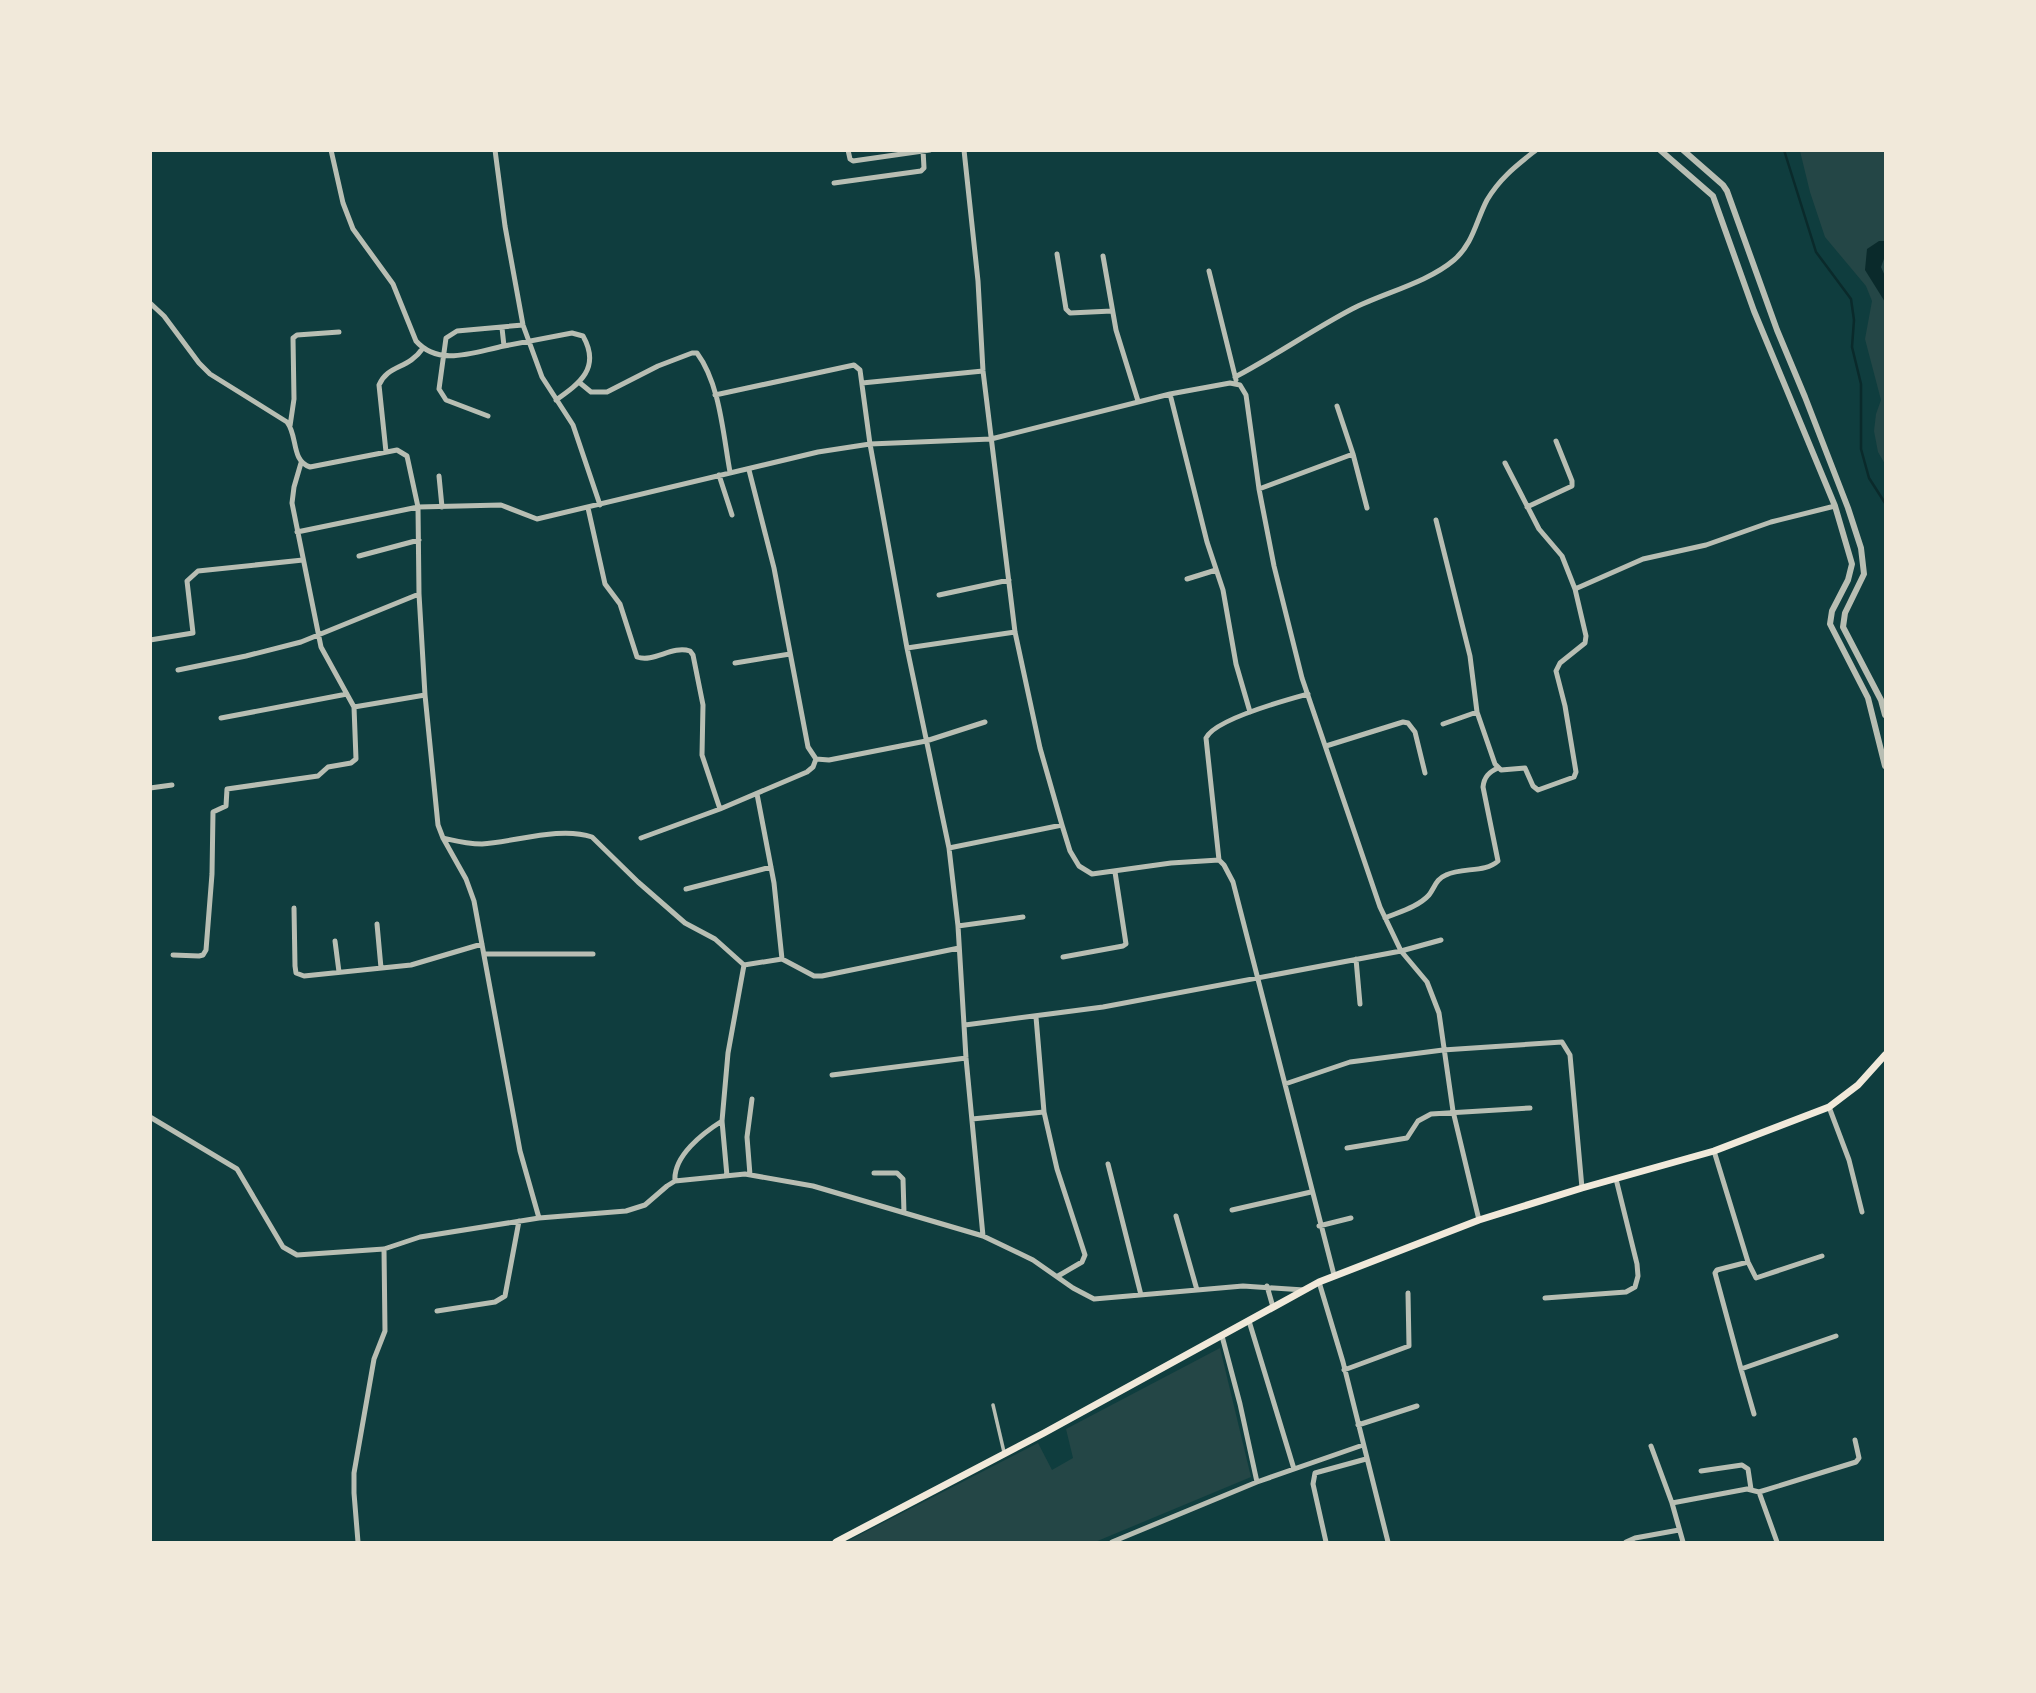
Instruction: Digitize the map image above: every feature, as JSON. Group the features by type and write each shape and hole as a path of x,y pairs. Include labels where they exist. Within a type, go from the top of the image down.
{"main road":[{"path":"836,1542 1005,1454 1334,1275 1479,1220 1714,1151 1829,1107 1858,1085 1885,1055"}],"street":[{"path":"331,150 343,203 354,229 393,284 416,341 423,348 444,357 576,333 583,336 586,344 588,370 580,383 556,400"},
{"path":"495,150 505,226 523,325 542,377 573,425 600,505"},
{"path":"848,150 853,161 885,153 930,150"},
{"path":"964,150 978,281 983,371 1014,632 1037,737 1070,850 1082,870 1092,874 1171,863 1219,860"},
{"path":"298,532 418,507 501,505 537,519 818,452 870,444 991,439 1138,401 1236,380 1352,309 1439,270 1453,261 1475,232 1486,202 1504,176 1536,150"},
{"path":"1660,150 1713,196 1754,311 1835,506 1852,564 1848,580 1832,611 1830,624 1871,707 1885,766"},
{"path":"1683,150 1727,191 1777,330 1848,508 1864,557 1864,574 1845,613 1843,627 1881,700 1885,715"},
{"path":"834,183 921,172 924,168 923,151"},
{"path":"1057,254 1066,309 1070,313 1112,311"},
{"path":"1103,256 1112,311 1138,401"},
{"path":"1209,271 1236,380 1246,395 1259,489 1274,566 1308,694 1385,918 1401,951 1427,982 1435,998 1452,1111 1479,1220"},
{"path":"150,303 164,316 210,374 290,426"},
{"path":"488,416 441,396 439,389 446,338 457,331 523,325"},
{"path":"502,328 504,346"},
{"path":"173,955 199,956 206,950 212,874 213,812 226,806 228,789 318,776 328,767 354,761 357,754 354,707 325,657 318,635 292,495 301,463 290,426 294,399 293,338 297,335 339,332"},
{"path":"386,452 379,385 390,371 409,364 423,348"},
{"path":"580,383 591,392 607,392 657,366 694,353 699,355 715,395 730,472"},
{"path":"715,395 854,365 860,370 870,444 907,648 949,849 958,926 983,1236"},
{"path":"862,383 983,371"},
{"path":"1170,394 1207,542 1223,590 1236,664 1250,712"},
{"path":"1792,401 1805,397"},
{"path":"1337,406 1367,508"},
{"path":"1801,424 1814,419"},
{"path":"1527,507 1572,486 1556,441"},
{"path":"301,463 310,467 397,450 407,456 418,507 419,594 425,695 438,825 466,879 474,901 520,1150 539,1218"},
{"path":"1259,489 1353,454"},
{"path":"1385,918 1425,899 1442,876 1453,871 1493,866 1498,861 1483,787 1483,781 1490,771 1498,768 1525,768 1533,786 1538,790 1574,777 1575,764 1556,671 1560,663 1586,643 1586,636 1575,589 1562,556 1539,529 1505,463"},
{"path":"749,470 774,568 808,747 816,759"},
{"path":"719,475 732,515"},
{"path":"439,476 442,507"},
{"path":"1575,589 1643,559 1706,545 1771,522 1835,506"},
{"path":"588,508 605,584 620,604 635,654 639,659 644,659 681,649 690,651 692,655 703,705 702,755 720,809"},
{"path":"1436,520 1470,656 1477,712 1498,768"},
{"path":"359,556 419,540"},
{"path":"150,640 193,633 187,581 193,573 303,560"},
{"path":"1187,579 1216,570"},
{"path":"939,594 1009,580"},
{"path":"178,670 281,648 419,594"},
{"path":"907,648 1014,632"},
{"path":"735,663 790,654"},
{"path":"221,718 347,694"},
{"path":"1308,694 1250,712 1212,731 1206,738 1219,860 1233,882 1319,1226 1334,1275"},
{"path":"354,707 425,695"},
{"path":"1871,707 1881,700"},
{"path":"1443,724 1477,712"},
{"path":"816,759 839,758 926,741 985,722"},
{"path":"1326,746 1403,722 1408,723 1415,732 1425,773"},
{"path":"641,838 720,809 807,772 816,759"},
{"path":"150,788 172,785"},
{"path":"757,794 771,867 782,959"},
{"path":"949,849 1062,825"},
{"path":"443,838 470,844 564,834 592,837 685,923 715,939 744,965"},
{"path":"686,889 771,867"},
{"path":"1063,957 1126,944 1115,872"},
{"path":"293,908 296,973 304,976 411,965 482,944"},
{"path":"958,926 1023,917"},
{"path":"377,924 381,968"},
{"path":"965,1025 1035,1017 1401,951 1441,940"},
{"path":"335,941 339,972"},
{"path":"744,965 782,959 814,976 822,976 959,948"},
{"path":"484,954 593,954"},
{"path":"1356,959 1360,1004"},
{"path":"727,1176 722,1121 728,1053 744,965"},
{"path":"1035,1017 1044,1112 1057,1169 1085,1255 1082,1262 1058,1276"},
{"path":"1285,1084 1341,1065 1443,1050 1556,1041 1566,1045 1570,1055 1581,1188"},
{"path":"832,1075 967,1058"},
{"path":"750,1175 747,1137 751,1099"},
{"path":"1829,1107 1849,1160 1862,1212"},
{"path":"1347,1148 1407,1138 1423,1117 1452,1111 1530,1108"},
{"path":"972,1119 1044,1112"},
{"path":"150,1117 237,1169 283,1247 289,1252 306,1256 384,1249 420,1237 539,1218 626,1211 645,1205 675,1181 750,1175 813,1186 983,1236 1033,1260 1094,1299 1267,1286 1304,1290"},
{"path":"675,1181 676,1168 689,1150 705,1131 722,1121"},
{"path":"1714,1151 1748,1262 1758,1279 1822,1256"},
{"path":"1108,1164 1141,1295"},
{"path":"874,1173 897,1173 903,1179 904,1213"},
{"path":"1545,1298 1626,1292 1635,1287 1637,1264 1616,1179"},
{"path":"1233,1210 1311,1192"},
{"path":"1176,1216 1197,1290"},
{"path":"1319,1226 1351,1218"},
{"path":"437,1311 495,1303 505,1296 519,1221"},
{"path":"358,1542 354,1473 374,1359 385,1331 384,1249"},
{"path":"1748,1262 1717,1270 1715,1273 1754,1414"},
{"path":"1319,1282 1345,1370 1388,1542"},
{"path":"1267,1286 1273,1307"},
{"path":"1345,1370 1409,1346 1408,1293"},
{"path":"1249,1321 1294,1469"},
{"path":"1222,1336 1257,1482"},
{"path":"1741,1369 1836,1336"},
{"path":"993,1405 1005,1454"},
{"path":"1358,1425 1417,1406"},
{"path":"1672,1503 1751,1489 1759,1492 1856,1462 1859,1458 1855,1440"},
{"path":"1112,1542 1257,1482 1363,1445"},
{"path":"1651,1446 1683,1542"},
{"path":"1326,1542 1313,1483 1315,1474 1366,1459"},
{"path":"1700,1471 1742,1465 1748,1469 1751,1489"},
{"path":"1759,1492 1777,1542"},
{"path":"1626,1542 1679,1530"}],"shaded area":[{"path":"1800,151 1885,151 1885,464 1878,452 1874,431 1881,400 1865,339 1872,301 1866,286 1825,237"},
{"path":"1879,241 1885,241 1885,256 1881,267 1885,276 1885,302 1865,270 1867,249"},
{"path":"1220,1348 1251,1477 1095,1542 846,1542 1038,1443 1052,1470 1073,1458 1066,1429"}],"waterway":[{"path":"1784,150 1816,252 1851,299 1854,320 1852,347 1861,384 1861,449 1869,478 1885,503"}]}
